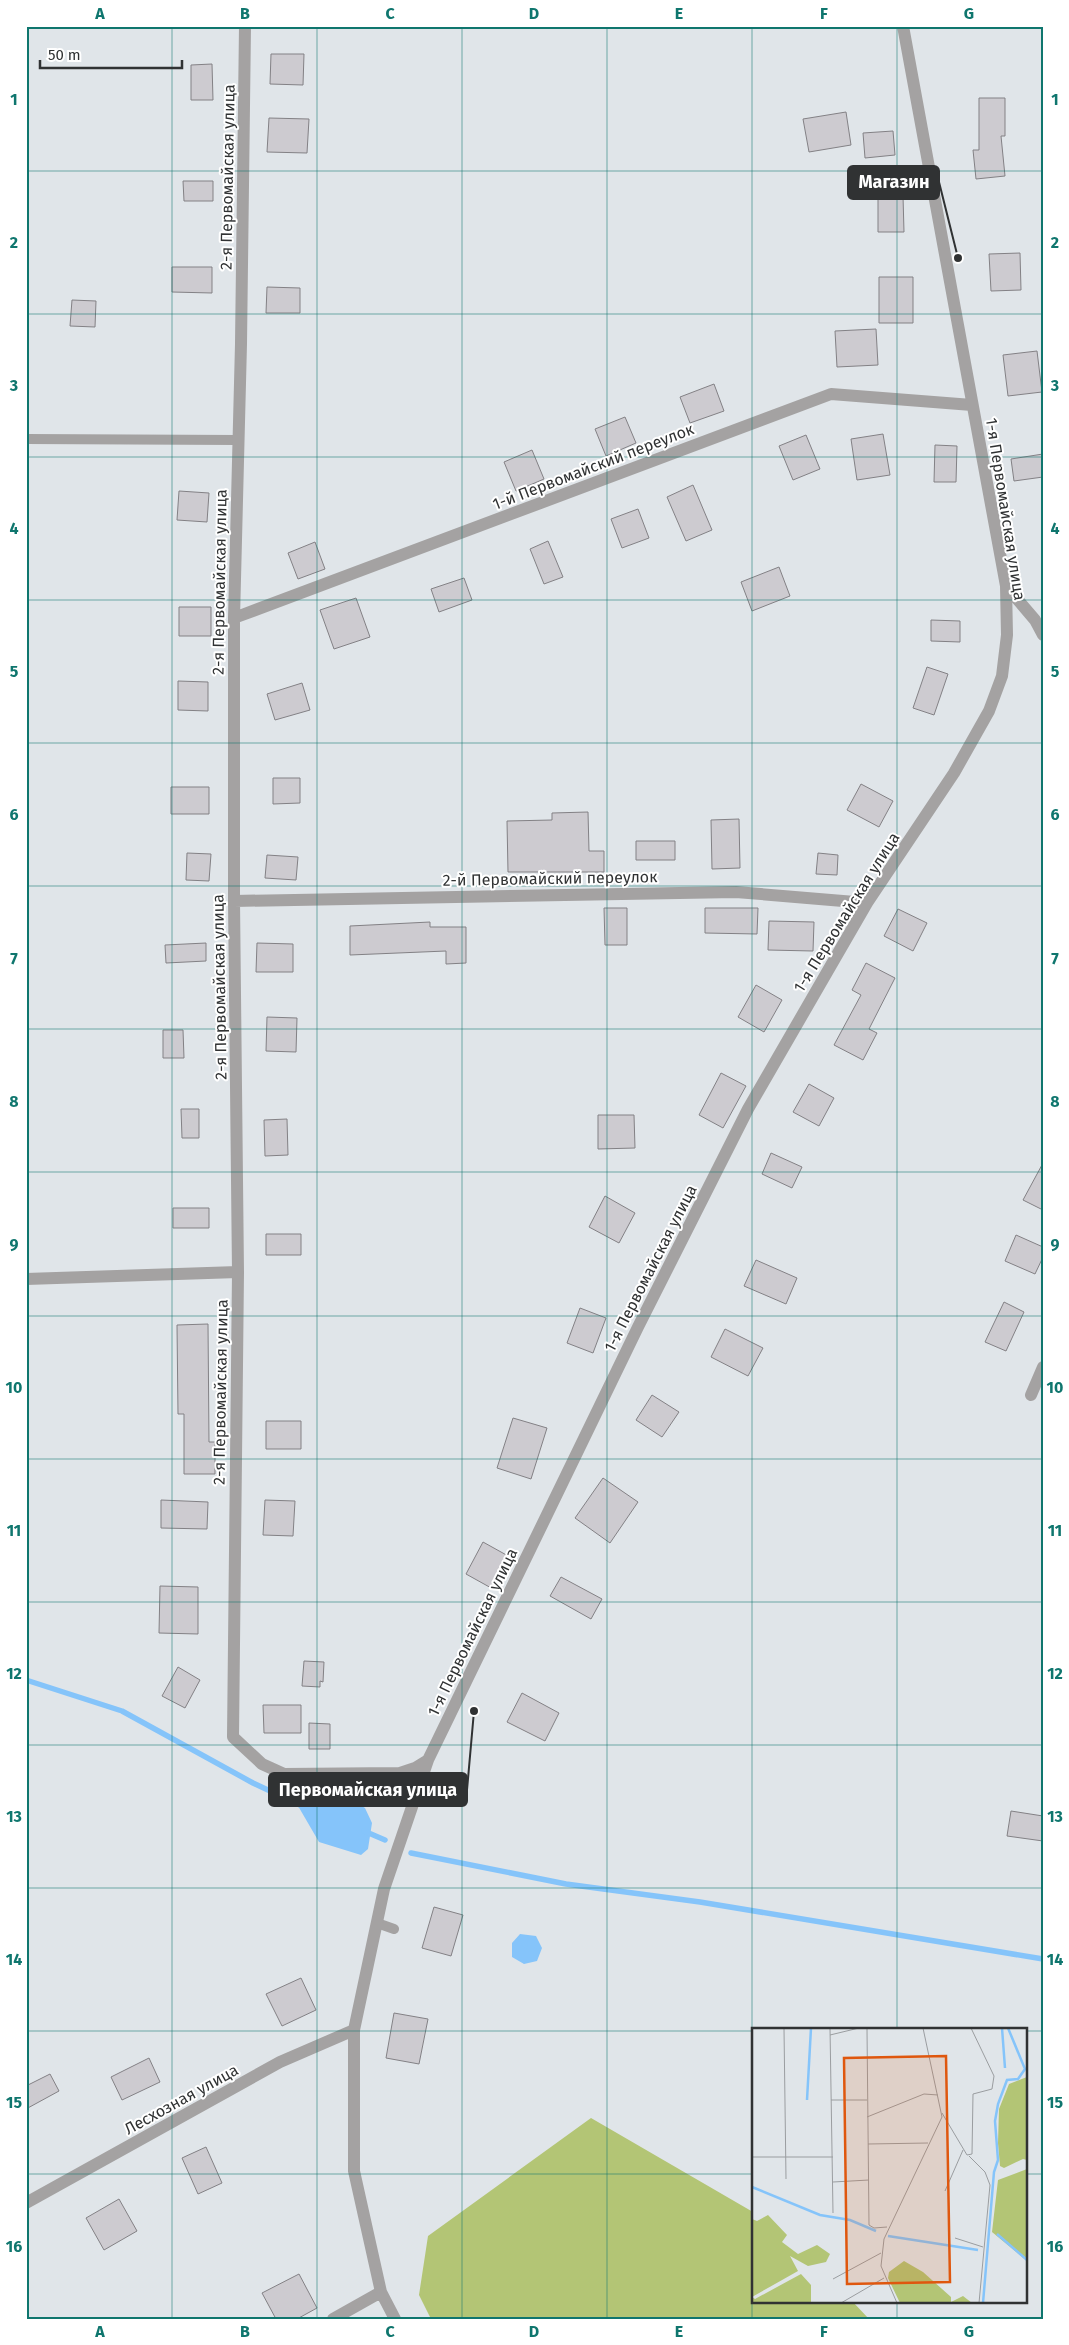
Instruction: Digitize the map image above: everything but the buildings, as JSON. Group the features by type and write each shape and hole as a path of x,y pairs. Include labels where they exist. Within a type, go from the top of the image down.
{"street":[{"name":"2-я Первомайская улица","path":"245,26 234,618 234,901 238,1272 233,1737 262,1764 284,1774 400,1773 415,1768 428,1760"},
{"name":"1-я Первомайская улица","path":"395,2319 381,2292 354,2171 354,2030 384,1889 428,1760 638,1327 748,1109 867,903 954,773 989,711 1002,676 1007,635 1006,586 903,26"},
{"name":"1-й Первомайский переулок","path":"234,618 831,394 972,405"},
{"path":"1006,586 1035,620 1043,635"},
{"name":"2-й Первомайский переулок","path":"234,901 736,892 867,903"},
{"path":"26,1279 238,1272"},
{"path":"1031,1395 1043,1366"},
{"name":"Лесхозная улица","path":"26,2203 280,2062 354,2030"},
{"path":"333,2319 381,2292"}],"lane":[{"path":"26,439 238,440"},
{"path":"377,1923 394,1928"}],"green space":[{"path":"591,2118 752,2211 752,2302 853,2302 869,2319 431,2319 419,2295 428,2236"}],"water":[{"path":"294,1799 324,1801 350,1799 365,1808 372,1823 368,1849 361,1855 319,1842"},
{"path":"520,1934 536,1936 542,1948 537,1961 524,1964 512,1957 512,1943"}],"waterway":[{"path":"26,1680 122,1711 253,1783 302,1806"},
{"path":"364,1831 385,1840"},
{"path":"411,1853 566,1884 700,1902 1043,1959"}],"place":[{"name":"Магазин","path":"958,258"},
{"name":"Первомайская улица","path":"474,1711"}]}
